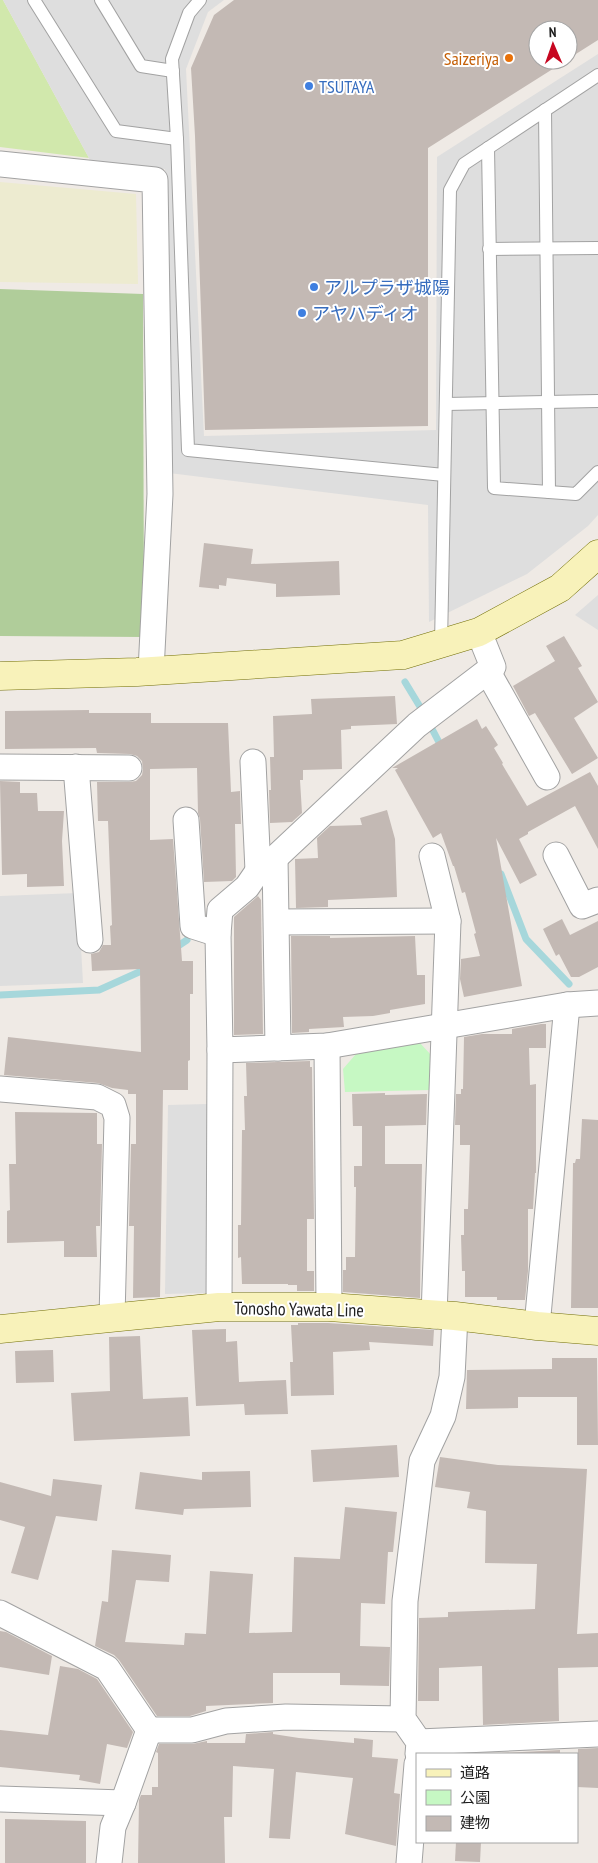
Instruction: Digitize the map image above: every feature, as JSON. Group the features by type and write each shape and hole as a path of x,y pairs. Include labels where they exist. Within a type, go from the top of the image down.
{"street":[{"path":"0,164 155,180 160,494 151,671"},
{"path":"0,676 151,671 403,655 479,632 560,588 598,554"},
{"path":"219,1307 220,1050 218,934 220,910 247,887 267,864 417,725 493,667 479,632"},
{"path":"488,672 547,777"},
{"path":"252,762 277,922 278,1048"},
{"path":"0,767 129,768"},
{"path":"76,767 90,940"},
{"path":"186,820 193,926 218,934"},
{"path":"556,855 582,906 598,900"},
{"path":"418,1753 403,1719 405,1601 422,1461 443,1416 452,1377 444,1316 444,1027 448,920 432,856"},
{"path":"277,922 448,920"},
{"path":"220,1050 327,1046 567,1005 598,1003"},
{"path":"538,1326 567,1005"},
{"path":"327,1046 329,1306"},
{"path":"0,1089 97,1097 113,1105 118,1118 112,1318"},
{"name":"Tonosho Yawata Line","path":"0,1329 219,1307 329,1306 598,1330"},
{"path":"0,1613 107,1668 149,1730"},
{"path":"149,1730 192,1730 226,1720 286,1717 403,1719"},
{"path":"109,1863 113,1827 149,1730"},
{"path":"427,1753 598,1734"},
{"path":"408,1863 416,1776"},
{"path":"0,1800 123,1803"}],"lane":[{"path":"34,0 116,131 177,139"},
{"path":"102,0 141,66 173,71"},
{"path":"200,0 190,13 172,59 177,139 188,450 444,475"},
{"path":"441,644 450,190 464,164 598,75"},
{"path":"545,110 549,492"},
{"path":"488,148 494,488 576,494 598,472"},
{"path":"489,250 598,248"},
{"path":"446,404 598,401"}],"shaded area":[{"path":"3,0 224,0 208,12 186,69 204,436 436,430 437,157 573,70 578,70 578,67 598,54 598,515 588,526 527,574 429,622 428,505 169,473 165,169 90,160"},
{"path":"0,182 136,194 138,284 0,282"},
{"path":"598,595 598,630 575,615"},
{"path":"78,893 83,983 0,986 0,896"},
{"path":"207,1104 206,1293 165,1294 168,1105"}],"green space":[{"path":"0,0 3,0 89,158 0,147"},
{"path":"0,289 143,294 144,637 0,636"},
{"path":"419,1042 432,1056 431,1090 345,1092 343,1069 356,1054"}],"building":[{"name":"アルプラザ城陽","path":"234,0 598,0 598,40 578,53 578,20 528,20 528,70 551,70 428,148 428,426 205,430 191,68 214,15"},
{"path":"204,543 253,549 251,564 339,561 340,595 276,597 276,584 227,578 226,586 219,585 219,589 199,587"},
{"path":"564,636 582,666 578,668 598,702 574,718 598,758 572,774 535,713 529,716 513,686 555,661 546,646"},
{"path":"395,696 397,724 351,726 351,729 341,730 342,769 303,770 303,780 300,780 302,813 292,822 270,823 270,757 274,757 273,716 312,714 311,699"},
{"path":"89,710 89,713 151,713 151,723 228,723 231,792 240,791 241,824 235,824 236,877 232,881 204,882 198,813 197,768 150,769 150,840 173,839 182,961 193,961 193,994 190,994 188,1090 163,1090 160,1297 133,1298 134,1226 129,1226 131,1144 136,1144 136,1094 128,1094 128,1090 112,1088 98,1083 4,1075 8,1037 141,1052 140,969 92,971 91,954 99,952 103,945 111,945 110,926 112,925 108,821 98,821 97,782 136,781 142,775 142,761 137,756 130,754 97,753 96,748 5,749 5,711"},
{"path":"477,719 482,729 486,726 498,745 494,748 527,806 590,772 598,786 598,849 575,806 519,839 537,875 520,884 496,838 522,986 464,997 460,979 461,959 480,956 465,892 462,893 441,833 433,838 395,770 398,768 392,768"},
{"path":"0,781 20,782 20,793 37,793 38,811 64,811 62,841 64,886 27,887 27,874 2,875"},
{"path":"387,810 395,839 397,897 328,900 328,907 296,908 295,859 318,858 317,838 330,826 362,825 360,818"},
{"path":"258,896 261,900 263,1034 234,1035 234,917"},
{"path":"562,919 570,935 598,921 598,967 579,977 571,977 559,954 556,956 543,929"},
{"path":"291,936 330,936 330,938 415,936 417,975 425,975 425,1004 390,1010 390,1013 373,1016 343,1017 344,1027 309,1029 309,1032 292,1033"},
{"path":"546,1024 546,1048 529,1048 530,1085 536,1084 536,1173 533,1209 528,1209 528,1271 525,1300 497,1300 497,1297 465,1297 465,1271 462,1271 461,1235 464,1235 464,1209 468,1209 470,1145 460,1145 460,1125 455,1125 456,1094 461,1094 461,1089 463,1089 464,1037 482,1034 512,1034 512,1029"},
{"path":"310,1061 310,1067 312,1067 314,1219 307,1219 307,1271 314,1271 314,1291 297,1291 297,1285 288,1284 242,1284 241,1257 238,1258 238,1225 241,1225 242,1130 245,1130 244,1096 247,1096 246,1063"},
{"path":"385,1093 385,1095 427,1094 426,1125 385,1126 385,1164 422,1164 420,1298 343,1292 343,1270 346,1270 346,1257 355,1257 356,1187 354,1187 354,1166 362,1166 362,1126 353,1126 352,1094"},
{"path":"15,1112 97,1113 97,1144 102,1144 100,1226 96,1226 97,1257 64,1257 64,1241 7,1243 7,1211 10,1210 9,1164 16,1164"},
{"path":"582,1119 598,1120 598,1308 571,1308 573,1163 575,1163 576,1159 580,1159"},
{"path":"298,1323 328,1323 434,1330 433,1346 369,1342 370,1350 333,1352 334,1395 291,1396 290,1362 293,1362 291,1325 298,1325"},
{"path":"226,1329 226,1342 237,1341 239,1382 286,1380 288,1414 245,1415 244,1404 196,1406 192,1330"},
{"path":"140,1336 143,1399 188,1397 190,1436 74,1441 71,1393 110,1391 109,1337"},
{"path":"53,1350 54,1382 16,1383 15,1351"},
{"path":"552,1358 597,1358 598,1445 577,1445 577,1397 518,1397 518,1408 466,1409 467,1370 552,1369"},
{"path":"397,1445 399,1477 313,1482 311,1450"},
{"path":"440,1457 498,1465 587,1469 577,1634 598,1633 598,1667 558,1668 559,1721 483,1725 482,1666 439,1668 439,1701 418,1701 419,1618 448,1617 448,1612 535,1609 537,1564 485,1563 486,1511 467,1508 470,1492 435,1487"},
{"path":"250,1471 251,1507 184,1509 183,1515 135,1509 140,1472 202,1480 202,1472"},
{"path":"53,1479 102,1485 97,1521 56,1516 38,1580 11,1573 25,1527 0,1520 0,1482 51,1496"},
{"path":"345,1507 397,1512 393,1552 388,1552 385,1604 361,1603 360,1646 390,1647 389,1686 340,1685 340,1673 273,1673 273,1703 206,1706 206,1711 190,1716 157,1716 119,1660 114,1655 95,1646 102,1601 108,1602 112,1550 171,1555 169,1582 136,1580 125,1642 184,1645 185,1633 206,1634 210,1571 253,1574 249,1633 292,1632 294,1557 340,1559"},
{"path":"0,1631 6,1632 52,1656 49,1675 0,1667"},
{"path":"60,1666 78,1669 97,1679 133,1732 127,1748 107,1744 100,1784 79,1780 80,1775 0,1767 0,1730 48,1735"},
{"path":"273,1732 273,1734 299,1738 354,1743 354,1738 373,1740 372,1757 398,1759 394,1793 400,1794 396,1846 345,1834 353,1778 296,1772 290,1839 269,1838 274,1769 233,1766 232,1817 224,1817 225,1863 138,1863 139,1800 141,1795 152,1795 152,1787 158,1787 158,1753 156,1752 159,1744 192,1744 207,1741 207,1743 245,1743 246,1734"},
{"path":"598,1748 598,1788 578,1787 578,1749"},
{"path":"560,1750 560,1753 502,1753"},
{"path":"5,1819 86,1821 86,1863 5,1863"},
{"path":"456,1843 481,1843 480,1862 455,1861"}],"waterway":[{"path":"405,682 422,710"},
{"path":"430,725 442,748"},
{"path":"501,874 526,939 569,984"},
{"path":"175,948 187,940"},
{"path":"0,995 99,990 148,968"}],"place":[{"name":"Saizeriya","path":"509,58"},
{"name":"TSUTAYA","path":"309,86"},
{"name":"アルプラザ城陽","path":"314,287"},
{"name":"アヤハディオ","path":"302,313"}]}
